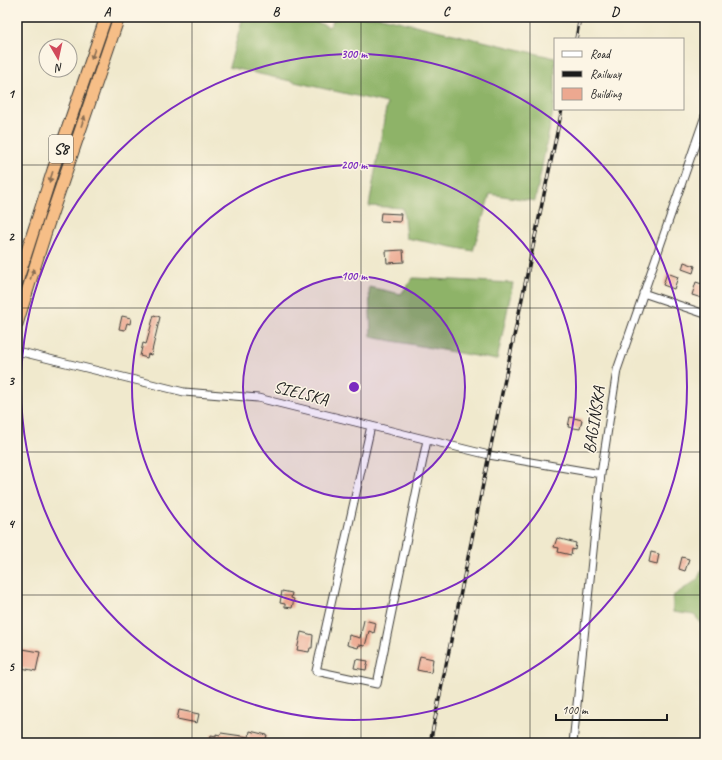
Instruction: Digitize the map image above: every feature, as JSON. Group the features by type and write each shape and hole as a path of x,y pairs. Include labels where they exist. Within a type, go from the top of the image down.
{"highway":[{"name":"S8","path":"17,282 106,17"},
{"name":"S8","path":"17,324 56,200 119,17"}],"street":[{"name":"BAGIŃSKA","path":"573,743 601,474 617,370 705,116"},
{"path":"643,293 705,314"},
{"name":"SIELSKA","path":"17,351 184,392 258,398 488,455 601,474"},
{"path":"372,426 316,671 377,684 427,440"}],"green space":[{"path":"243,17 307,17 308,19 329,27 336,17 381,17 554,58 554,106 535,201 490,194 473,251 406,238 403,208 369,206 387,103 229,67"},
{"path":"413,278 513,283 497,360 371,337 369,287 401,294"},
{"path":"705,564 705,627 694,615 673,612 673,596 697,580"},
{"path":"605,737 630,743 592,743"}],"building":[{"path":"381,213 401,214 400,222 380,221"},
{"path":"403,250 404,262 387,263 386,251"},
{"path":"684,262 695,266 693,273 682,269"},
{"path":"667,273 678,277 674,289 663,285"},
{"path":"696,282 705,285 705,299 692,295"},
{"path":"154,315 160,317 151,355 148,354 147,358 140,356 143,343 146,344"},
{"path":"122,316 131,318 130,324 127,323 125,330 119,329"},
{"path":"570,417 582,420 580,429 568,427"},
{"path":"557,538 576,543 575,550 572,549 571,555 558,552 559,548 554,547"},
{"path":"651,552 659,554 657,564 649,562"},
{"path":"682,557 689,559 685,571 679,569"},
{"path":"282,591 292,593 291,598 294,599 292,608 285,607 285,604 280,603"},
{"path":"364,620 376,623 374,633 369,631 365,646 359,645 358,648 347,645 349,635 360,638"},
{"path":"301,632 313,635 312,648 310,648 309,652 297,650"},
{"path":"17,648 40,652 36,671 17,667"},
{"path":"420,656 433,659 431,673 417,670"},
{"path":"356,659 368,661 366,670 354,668"},
{"path":"179,710 199,714 197,723 177,719"},
{"path":"250,731 267,735 265,743 210,743 211,735 216,736 216,734 220,735 221,733 249,737"}],"railway":[{"path":"576,38 580,17"},
{"path":"430,743 562,110"}]}
